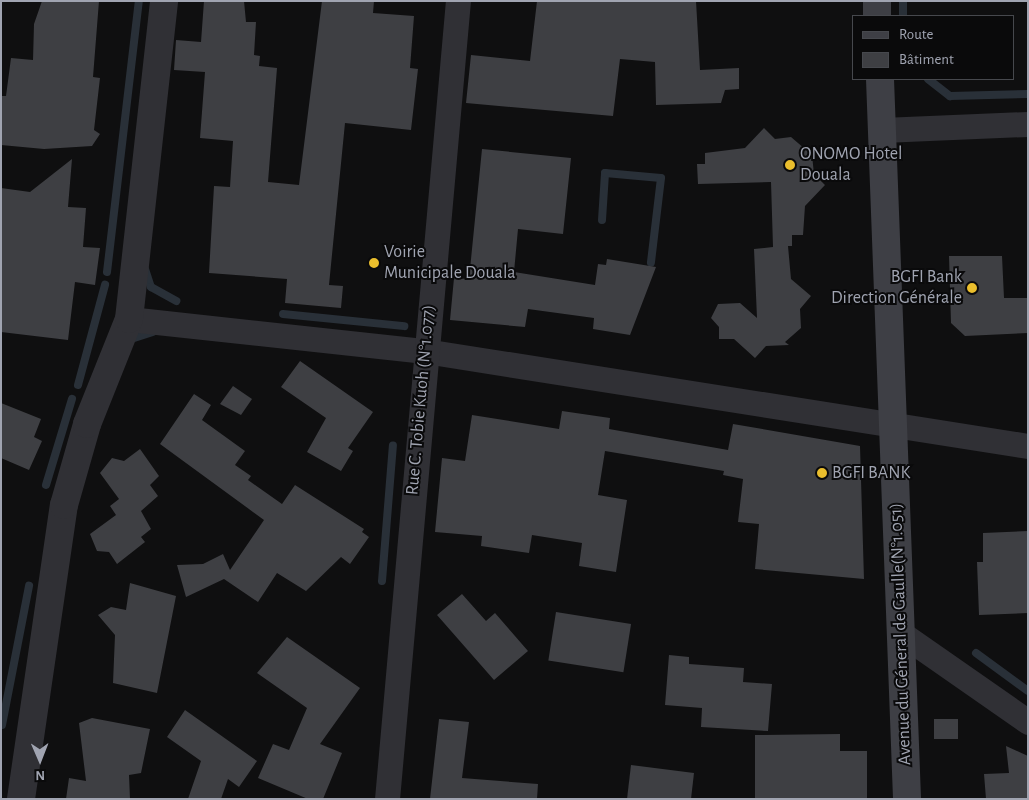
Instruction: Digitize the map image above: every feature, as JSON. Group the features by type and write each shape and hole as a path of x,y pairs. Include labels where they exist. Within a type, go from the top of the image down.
{"main road":[{"path":"877,1 877,15"},
{"name":"Avenue du Géneral de Gaulle(N°1.051)","path":"880,80 907,799"}],"street":[{"path":"21,799 64,505 87,424 129,319 164,1"},
{"name":"Rue C. Tobie Kuoh (N°1.077)","path":"388,799 425,351 458,1"},
{"path":"882,130 1028,124"},
{"path":"129,319 425,351 1028,446"},
{"path":"902,634 1028,722"}],"building":[{"path":"42,1 99,1 93,77 100,78 94,130 100,134 92,146 44,149 1,145 1,96 6,96 11,58 33,60 34,24"},
{"path":"204,1 244,1 246,22 256,22 254,55 260,56 259,66 277,68 268,182 299,185 322,1 374,1 373,13 414,16 410,68 418,69 411,130 345,123 329,285 343,286 341,308 285,303 287,279 209,273 214,186 230,187 233,141 200,138 205,72 174,70 176,40 201,42"},
{"path":"537,1 696,1 700,70 739,68 739,89 725,90 721,103 656,105 655,62 620,59 613,116 466,103 471,55 530,61"},
{"path":"764,128 775,139 791,137 812,155 814,174 825,185 805,206 803,235 792,235 792,246 788,246 791,279 811,296 800,309 801,328 785,342 789,345 766,346 755,358 734,339 719,339 719,327 711,318 718,304 740,303 757,318 754,249 773,247 771,182 698,184 697,164 705,164 705,153 745,148"},
{"path":"482,149 571,158 563,234 518,229 514,272 595,285 598,264 606,265 607,259 656,267 630,335 593,329 594,318 528,309 525,327 450,320 454,278 469,279"},
{"path":"72,159 68,207 86,208 83,247 100,248 95,285 75,282 68,340 1,332 1,188 30,192"},
{"name":"BGFI Bank Direction Générale","path":"949,256 1002,256 1004,298 1028,298 1028,333 965,336 951,323"},
{"path":"300,361 373,412 348,448 353,451 341,471 307,452 326,418 281,387"},
{"path":"233,386 252,399 241,415 220,404"},
{"path":"194,394 211,405 202,420 245,451 235,465 251,476 248,480 282,504 295,485 364,529 362,532 369,537 350,564 341,557 306,591 277,573 258,602 224,579 186,597 177,565 203,564 223,554 230,570 264,520 160,444"},
{"path":"1,403 41,419 34,437 42,441 29,470 1,458"},
{"path":"562,411 610,418 609,429 728,450 733,424 860,446 864,579 755,569 759,524 738,522 743,479 723,475 724,471 605,451 598,495 627,500 616,572 579,566 582,543 532,535 529,553 481,546 482,536 435,532 442,458 465,461 472,415 559,429"},
{"path":"140,449 159,476 150,485 158,496 141,511 151,529 141,537 145,542 117,564 109,552 97,551 90,534 116,515 110,506 119,499 100,473 112,458 124,461"},
{"path":"1028,531 1028,613 979,615 977,562 983,562 983,533"},
{"path":"130,583 176,596 157,693 113,683 115,635 98,615 111,607 126,610"},
{"path":"462,594 486,621 495,613 528,651 494,680 437,615"},
{"path":"556,612 631,624 623,672 548,660"},
{"path":"287,637 360,688 320,744 342,753 323,799 308,799 258,778 273,744 289,750 307,708 257,673"},
{"path":"669,655 689,657 689,664 744,668 743,682 772,684 768,731 701,727 702,708 665,705"},
{"path":"185,710 257,761 239,787 228,779 221,799 188,799 201,761 167,737"},
{"path":"92,718 150,729 141,773 129,775 130,799 66,799 69,778 86,781 79,723"},
{"path":"439,719 469,722 462,778 538,784 537,799 430,799"},
{"path":"934,719 958,719 958,739 934,739"},
{"path":"840,734 840,751 867,751 867,799 755,799 755,735"},
{"path":"1006,746 1028,756 1028,799 986,799 984,774 1009,773"},
{"path":"631,765 694,773 691,799 627,799"}],"waterway":[{"path":"107,272 139,1"},
{"path":"903,1 903,15"},
{"path":"929,80 950,96 1028,94"},
{"path":"602,220 605,173 661,178 651,262"},
{"path":"145,269 151,287 176,301"},
{"path":"78,385 105,285"},
{"path":"283,314 404,326"},
{"path":"128,340 153,332"},
{"path":"46,485 72,399"},
{"path":"382,581 393,445"},
{"path":"2,725 29,586"},
{"path":"976,653 1028,691"}],"place":[{"name":"ONOMO Hotel Douala","path":"790,165"},
{"name":"Voirie Municipale Douala","path":"374,263"},
{"name":"BGFI Bank Direction Générale","path":"972,288"},
{"name":"BGFI BANK","path":"822,473"}]}
